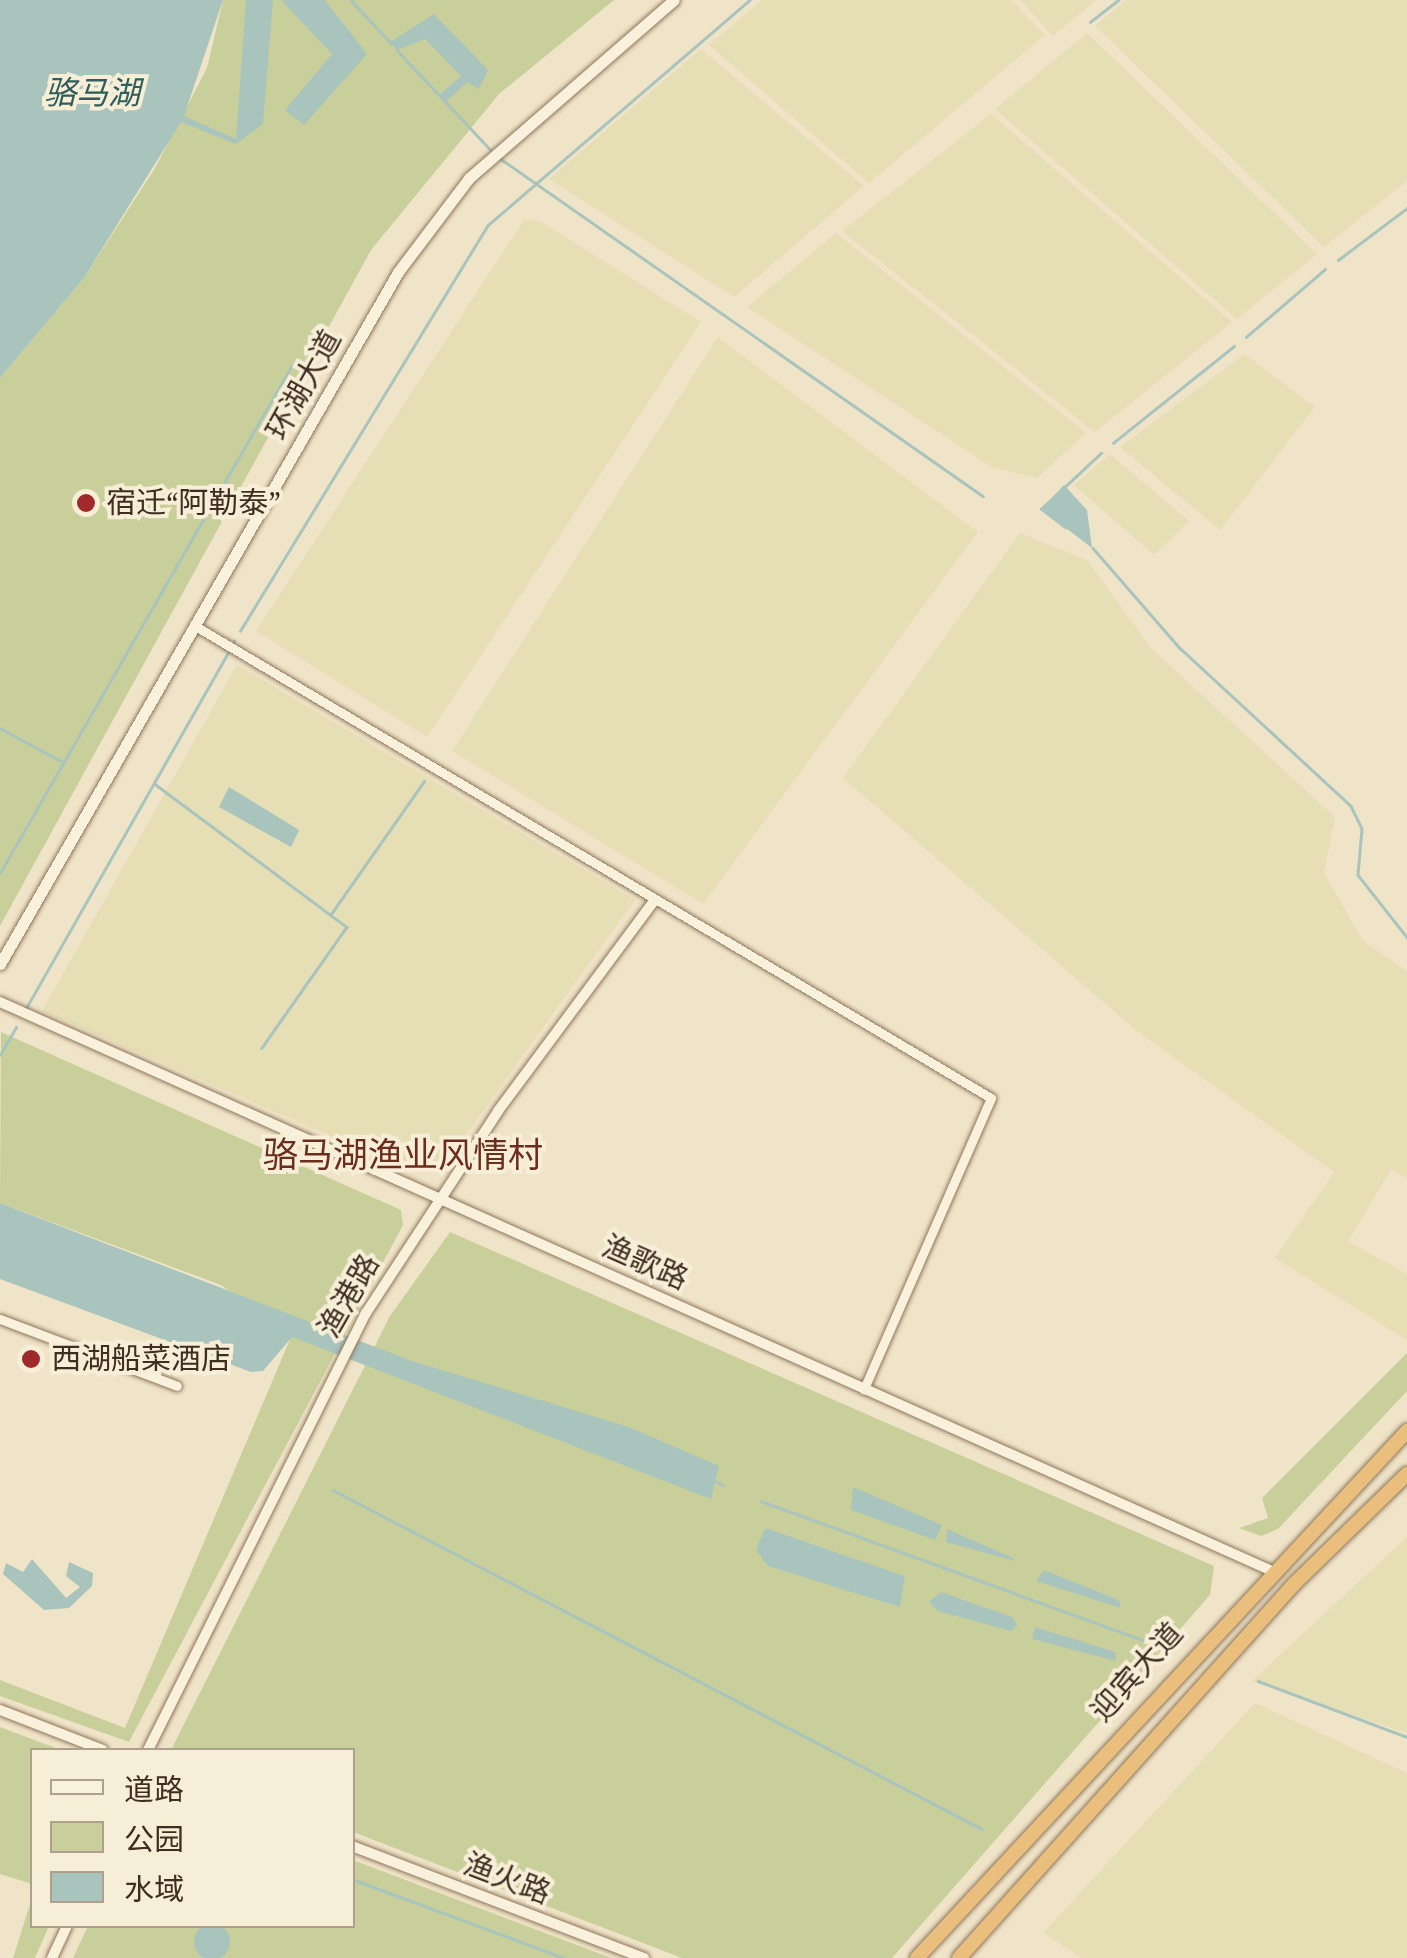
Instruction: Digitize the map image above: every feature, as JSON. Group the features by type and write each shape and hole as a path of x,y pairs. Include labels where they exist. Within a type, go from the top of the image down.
{"highway":[{"name":"迎宾大道","path":"917,1958 1270,1570 1407,1431"},
{"name":"迎宾大道","path":"959,1958 1294,1584 1407,1474"}],"main road":[{"name":"环湖大道","path":"0,964 198,627 398,272 495,154 674,0"}],"street":[{"path":"198,627 652,902 991,1098 864,1388"},
{"name":"渔港路","path":"149,1748 304,1428 439,1198 652,902"},
{"name":"渔歌路","path":"0,1002 1270,1570"},
{"path":"0,1319 178,1386"},
{"path":"0,1710 98,1748"},
{"name":"渔火路","path":"355,1847 644,1958"},
{"path":"52,1958 67,1928"}],"shaded area":[{"path":"762,0 1011,0 1045,35 869,183 709,45"},
{"path":"1020,0 1096,0 1053,36"},
{"path":"1126,0 1407,0 1407,181 1324,247 1095,26"},
{"path":"1087,33 1317,254 1237,319 995,109"},
{"path":"701,49 864,186 734,297 549,179"},
{"path":"991,114 1232,322 1095,432 842,231"},
{"path":"524,220 540,221 701,322 427,737 256,631"},
{"path":"836,233 1086,433 1037,478 993,468 747,307"},
{"path":"718,337 978,532 703,904 452,751"},
{"path":"1245,354 1315,407 1220,530 1120,447"},
{"path":"1110,454 1189,521 1154,555 1074,485"},
{"path":"1020,533 1087,560 1151,648 1335,817 1324,873 1363,941 1407,971 1407,1178 1391,1169 1348,1242 1407,1274 1407,1340 1275,1258 1334,1172 1137,1031 843,778"},
{"path":"237,665 635,900 452,1154 429,1170 412,1171 42,1011"},
{"path":"1407,1537 1407,1733 1252,1681"},
{"path":"1255,1703 1407,1773 1407,1958 1082,1958 1043,1933"}],"green space":[{"path":"223,0 614,0 499,94 371,250 0,926 0,378 84,278 155,168 207,68"},
{"path":"1,1032 401,1210 403,1225 129,1742 0,1696 0,1680 125,1728 291,1337 221,1285 0,1203"},
{"path":"450,1232 1214,1566 1210,1595 892,1958 682,1958 355,1833 355,1748 172,1748 390,1316"},
{"path":"1407,1353 1407,1391 1278,1529 1261,1536 1239,1528 1268,1518 1262,1498"},
{"path":"0,1727 56,1748 30,1748 30,1883 0,1874"},
{"path":"355,1861 611,1958 73,1958 87,1928 355,1928"},
{"path":"30,1904 30,1928 48,1928 35,1958 13,1958"}],"water":[{"name":"骆马湖","path":"0,0 223,0 184,116 236,139 246,0 273,0 263,124 236,144 181,122 84,278 0,378"},
{"path":"281,0 325,0 367,54 304,125 285,110 332,54"},
{"path":"434,14 488,70 479,89 467,82 446,102 439,95 461,76 425,39 397,50 390,42"},
{"path":"1064,485 1087,510 1092,548 1041,509"},
{"path":"229,787 299,830 291,847 219,807"},
{"path":"0,1203 412,1361 629,1427 719,1466 711,1499 292,1337 263,1371 251,1372 0,1279"},
{"path":"853,1487 942,1525 935,1540 851,1510"},
{"path":"765,1528 905,1576 900,1607 768,1566 756,1550"},
{"path":"947,1529 1013,1558 1015,1561 946,1542"},
{"path":"32,1559 66,1598 80,1587 66,1576 69,1562 93,1573 92,1586 69,1608 44,1610 3,1574 6,1563 23,1572"},
{"path":"1044,1570 1119,1600 1121,1608 1036,1581"},
{"path":"941,1592 1012,1617 1017,1625 1011,1631 938,1611 929,1602"},
{"path":"1035,1627 1115,1652 1116,1661 1032,1639"},
{"path":"200,1928 224,1928 229,1935 229,1949 219,1959 205,1959 195,1949 195,1935"}],"waterway":[{"path":"351,0 392,44"},
{"path":"240,631 488,225 750,0"},
{"path":"1090,22 1118,0"},
{"path":"397,50 491,150"},
{"path":"501,159 983,496"},
{"path":"1338,260 1407,208"},
{"path":"1246,337 1325,269"},
{"path":"1113,443 1234,346"},
{"path":"0,873 292,365"},
{"path":"1066,528 1041,509 1101,453"},
{"path":"1093,548 1180,648 1351,806 1362,829 1358,875 1407,937"},
{"path":"25,1010 228,652"},
{"path":"0,728 63,762"},
{"path":"331,914 424,781"},
{"path":"155,784 347,927 262,1048"},
{"path":"0,1055 16,1027"},
{"path":"715,1481 723,1485"},
{"path":"333,1490 982,1829"},
{"path":"761,1501 1152,1643"},
{"path":"1258,1681 1407,1737"},
{"path":"355,1880 564,1958"}],"place":[{"name":"宿迁“阿勒泰”","path":"86,503"},
{"name":"西湖船菜酒店","path":"31,1359"}],"district":[{"name":"骆马湖渔业风情村","path":"403,1156"}]}
